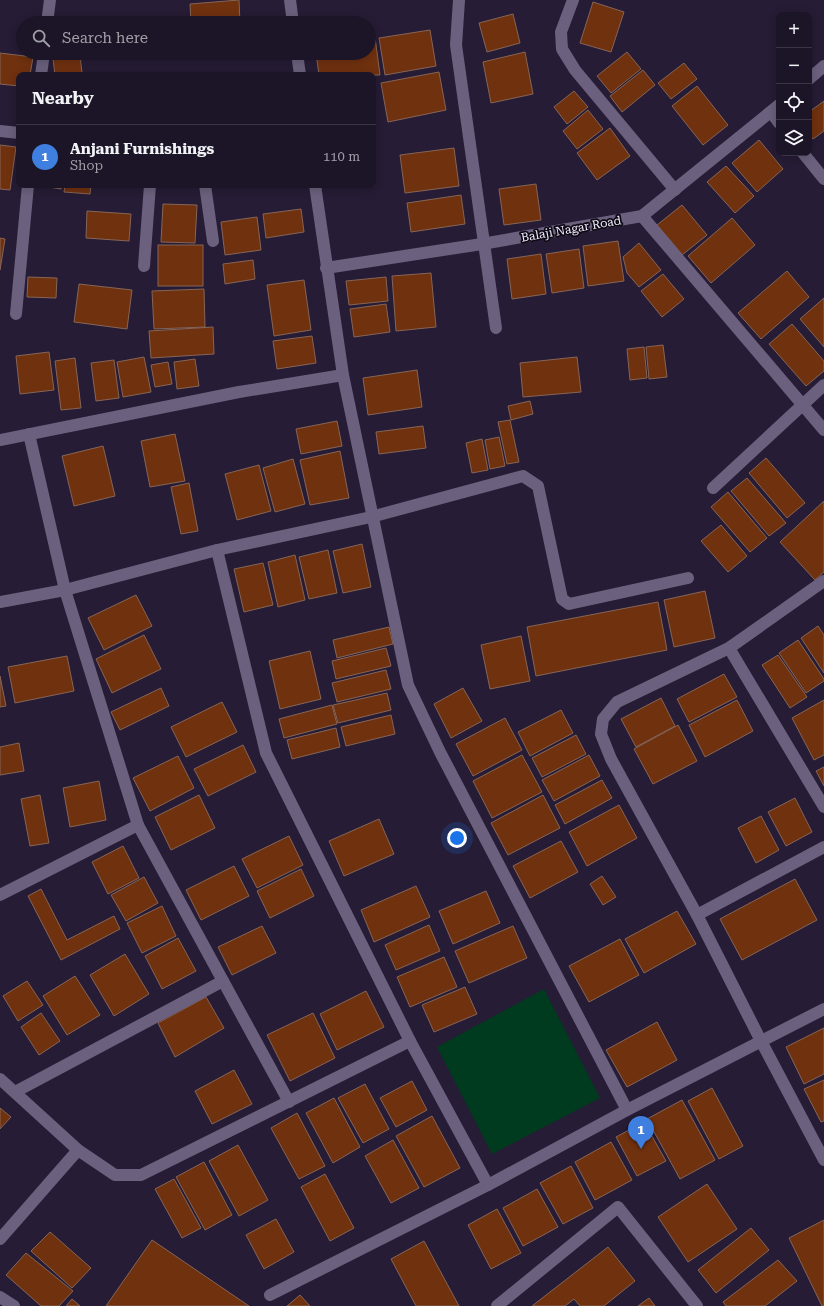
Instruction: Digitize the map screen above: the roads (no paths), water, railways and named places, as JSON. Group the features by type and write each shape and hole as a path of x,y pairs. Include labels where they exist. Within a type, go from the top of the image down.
{"street":[{"path":"48,16 50,0"},
{"path":"290,0 292,16"},
{"path":"459,0 456,45 482,244 496,328"},
{"path":"573,0 561,32 562,49 575,70 675,190"},
{"path":"41,72 43,60"},
{"path":"298,60 300,72"},
{"path":"812,76 824,66"},
{"path":"775,109 778,120"},
{"name":"Balaji Nagar Road","path":"326,268 482,244 642,216 775,109"},
{"path":"0,132 16,133"},
{"path":"805,156 824,179"},
{"path":"16,314 28,188"},
{"path":"144,266 150,188"},
{"path":"205,188 213,241"},
{"path":"315,188 343,375 408,685 440,752 627,1110"},
{"path":"642,216 824,430"},
{"path":"0,440 240,392 343,375"},
{"path":"713,488 824,385"},
{"path":"29,434 65,590 138,825 289,1102"},
{"path":"0,602 65,590 217,550 372,517 523,476 538,486 562,599 568,604 688,578"},
{"path":"217,550 266,753 410,1041 488,1185"},
{"path":"824,581 728,648 617,702 603,718 601,734 611,759 697,915 824,1160"},
{"path":"728,648 824,807"},
{"path":"0,895 138,825"},
{"path":"697,915 824,847"},
{"path":"15,1092 223,981"},
{"path":"270,1295 488,1185 627,1110 824,1009"},
{"path":"0,1079 78,1150 115,1175 141,1175 410,1041"},
{"path":"0,1239 78,1150"},
{"path":"497,1306 618,1207 697,1306"},
{"path":"0,1297 14,1306"}],"place":[{"name":"Anjani Furnishings","path":"641,1149"}]}
